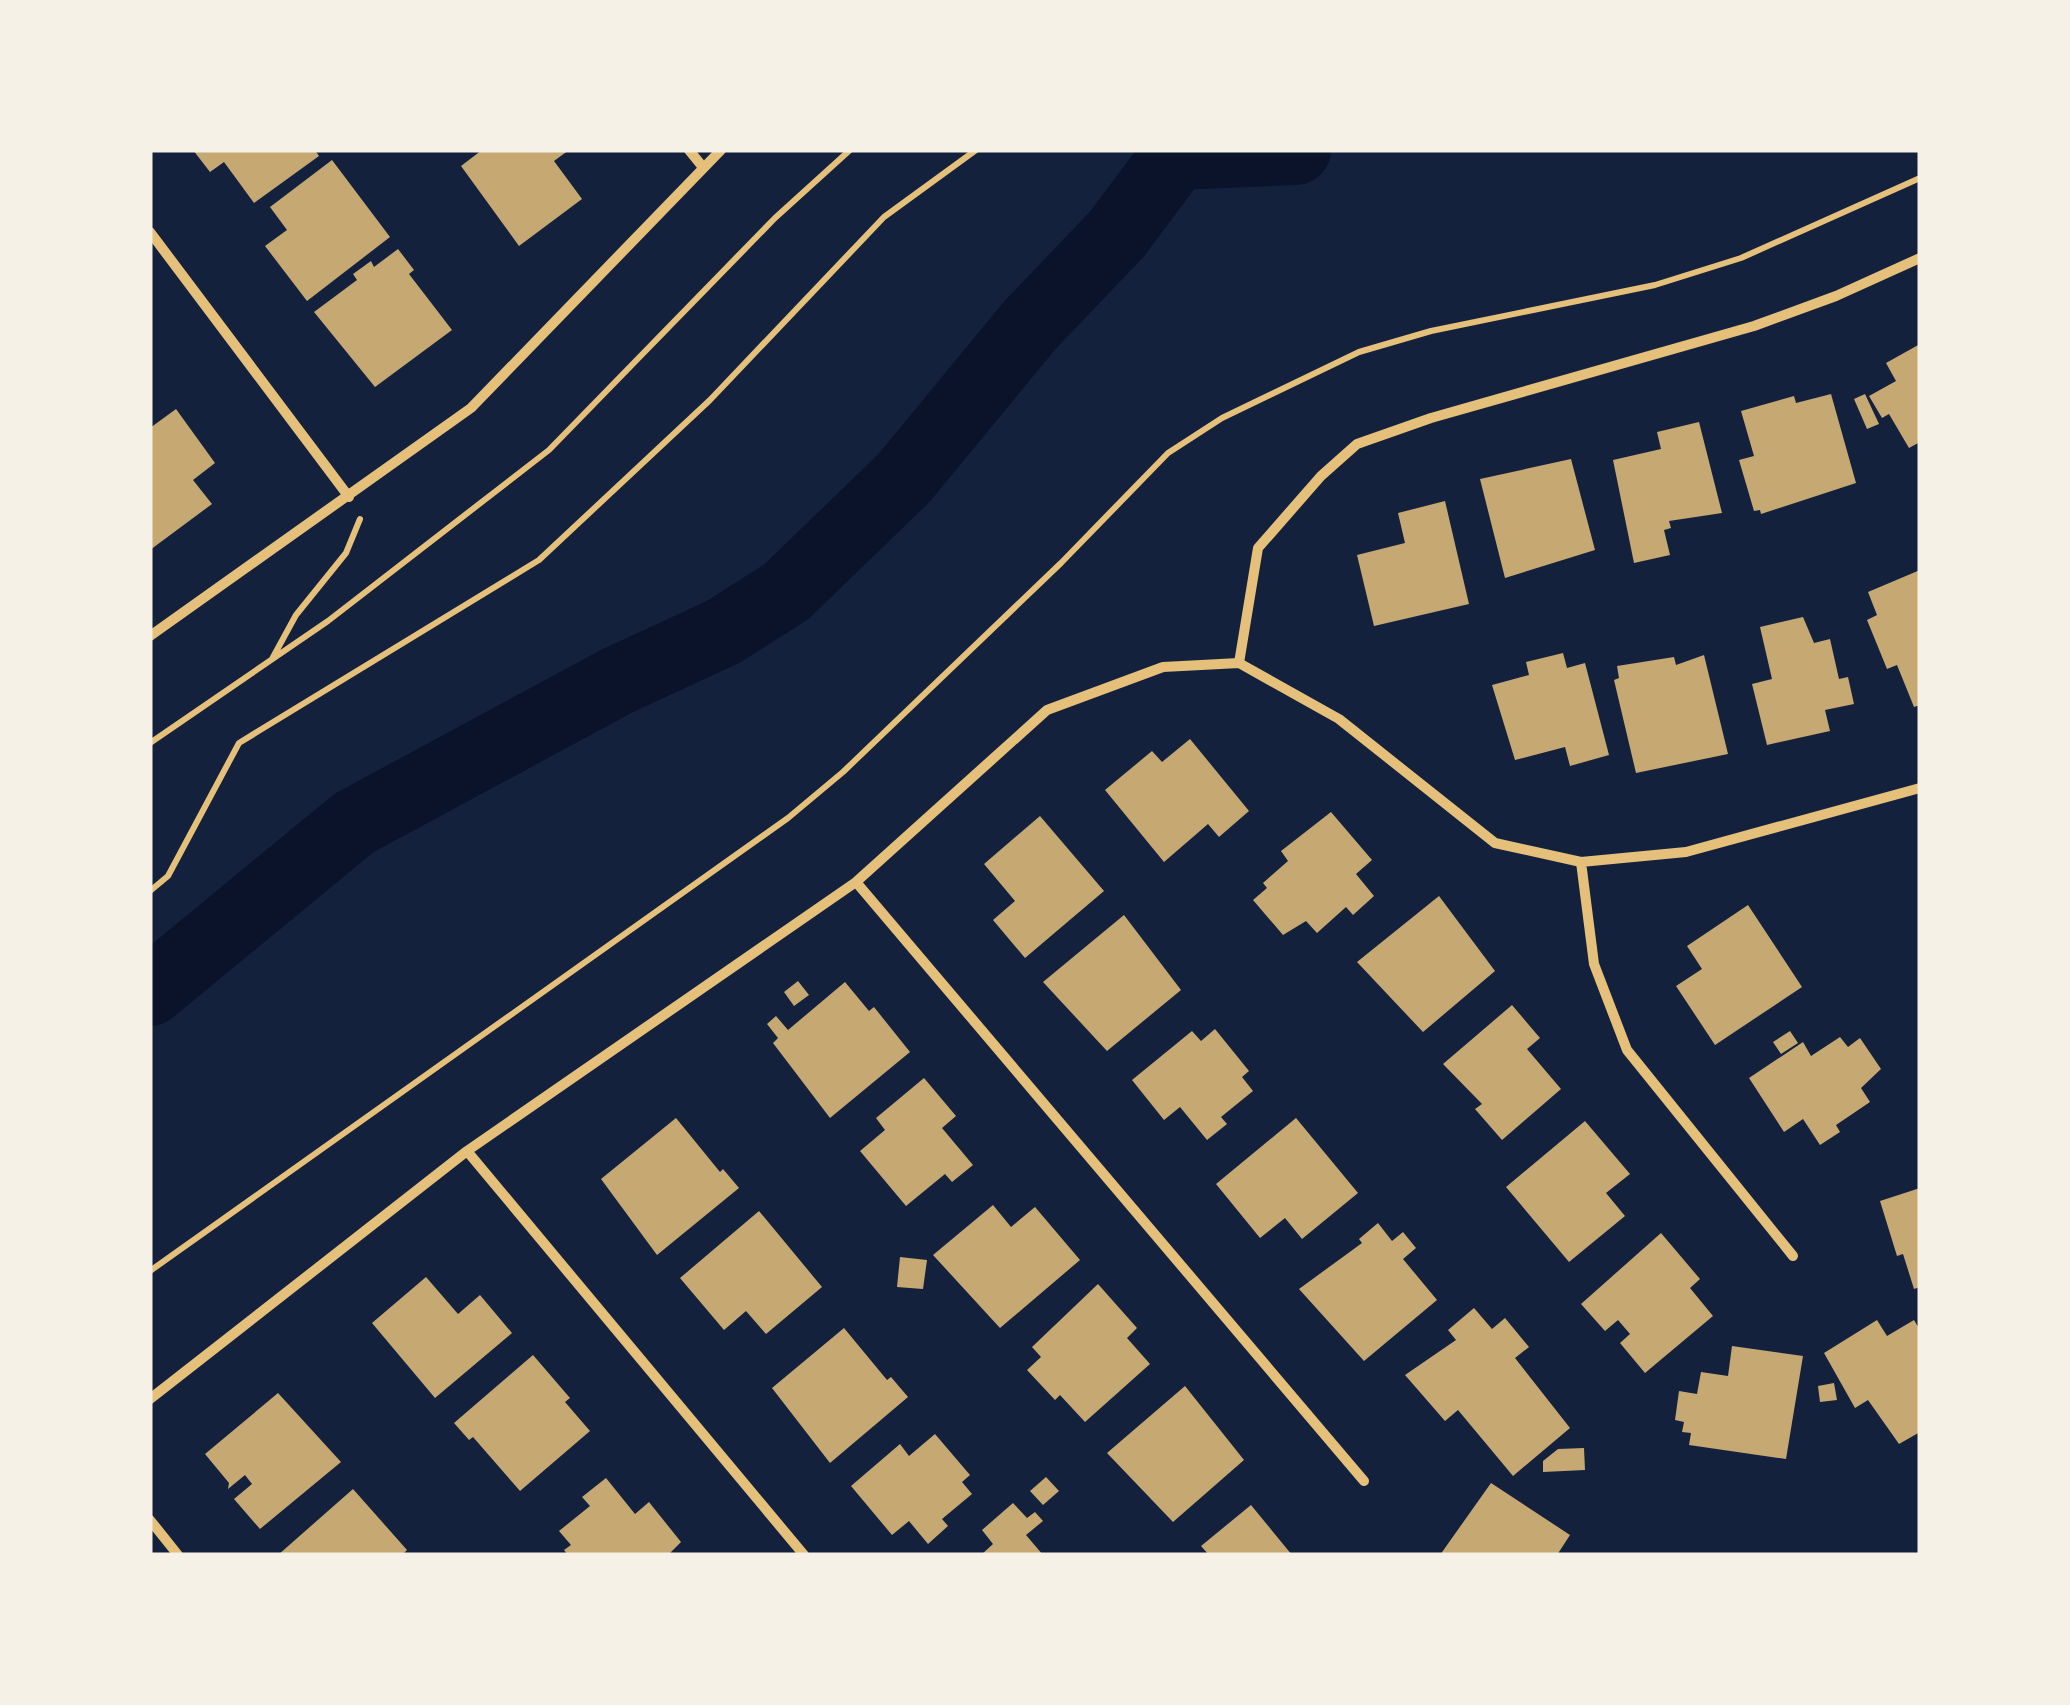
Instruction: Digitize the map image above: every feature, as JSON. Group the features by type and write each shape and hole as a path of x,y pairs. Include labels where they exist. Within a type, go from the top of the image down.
{"street":[{"path":"689,150 702,166"},
{"path":"150,636 471,408 721,150"},
{"path":"150,232 349,497"},
{"path":"1239,663 1258,548 1321,476 1356,444 1431,418 1754,326 1920,258"},
{"path":"150,1399 467,1152 856,882 1047,710 1164,667 1239,663 1338,719 1496,843 1581,862 1686,852 1920,788"},
{"path":"1581,862 1594,964 1627,1050 1793,1256"},
{"path":"856,882 1364,1480"},
{"path":"467,1152 804,1555"},
{"path":"150,1520 178,1555"}],"path":[{"path":"150,743 272,660 485,504 549,450 775,218 850,150"},
{"path":"150,892 168,876 238,742 539,560 710,400 884,216 976,150"},
{"path":"150,1271 788,818 843,772 1168,454 1222,418 1358,352 1431,332 1655,285 1741,258 1920,178"},
{"path":"272,660 296,615 346,553 355,534 361,520 349,497"}],"building":[{"path":"193,150 315,150 319,156 254,203 224,162 210,172"},
{"path":"482,150 569,150 554,161 582,199 519,246 461,166"},
{"path":"332,160 390,237 307,301 265,246 287,230 270,207"},
{"path":"398,249 414,270 409,274 452,330 375,387 314,312 357,280 353,274 371,261 374,267"},
{"path":"1920,344 1920,442 1909,448 1889,414 1882,418 1869,396 1896,381 1886,363"},
{"path":"1831,394 1856,483 1761,514 1760,510 1754,511 1739,460 1754,456 1741,411 1794,396 1796,403"},
{"path":"1865,394 1879,424 1867,429 1854,399"},
{"path":"176,409 215,463 193,480 212,504 150,550 150,428"},
{"path":"1699,422 1722,513 1669,521 1671,528 1664,530 1670,555 1634,563 1613,460 1661,449 1657,432"},
{"path":"1571,459 1595,550 1505,578 1480,479"},
{"path":"1445,501 1469,604 1374,626 1357,555 1405,543 1398,513"},
{"path":"1920,570 1920,705 1914,707 1897,665 1887,669 1867,620 1877,615 1868,592"},
{"path":"1803,617 1814,643 1830,639 1839,679 1848,677 1854,704 1825,710 1830,731 1767,745 1752,684 1772,679 1760,627"},
{"path":"1563,653 1567,668 1585,663 1609,755 1570,766 1565,747 1515,760 1492,685 1529,675 1526,662"},
{"path":"1704,655 1728,754 1636,773 1614,680 1619,678 1617,666 1674,657 1676,665"},
{"path":"1190,739 1249,811 1219,837 1208,824 1164,862 1105,790 1152,751 1162,762"},
{"path":"1331,812 1372,860 1356,874 1374,896 1353,915 1346,907 1317,933 1306,921 1283,935 1253,900 1267,888 1263,883 1288,861 1281,851"},
{"path":"1040,816 1104,891 1025,958 993,920 1015,901 984,864"},
{"path":"1439,896 1495,971 1423,1032 1357,962"},
{"path":"1748,905 1802,987 1715,1045 1676,986 1702,969 1687,946"},
{"path":"1124,915 1181,990 1107,1051 1043,982"},
{"path":"798,981 809,995 794,1006 784,992"},
{"path":"845,982 869,1011 874,1007 910,1052 830,1118 773,1043 778,1038 767,1024 776,1016 788,1030"},
{"path":"1512,1005 1540,1038 1527,1049 1561,1089 1502,1140 1475,1109 1482,1104 1443,1064"},
{"path":"1215,1029 1249,1071 1242,1077 1253,1091 1221,1117 1227,1124 1207,1140 1180,1107 1164,1120 1132,1080 1192,1031 1201,1041"},
{"path":"1790,1031 1798,1043 1781,1054 1773,1042"},
{"path":"1840,1037 1848,1047 1860,1038 1881,1069 1861,1088 1870,1102 1836,1125 1840,1132 1820,1145 1803,1119 1784,1132 1749,1078 1803,1042 1811,1056"},
{"path":"924,1078 956,1116 942,1128 973,1165 952,1182 945,1174 906,1206 860,1151 885,1130 876,1118"},
{"path":"676,1118 720,1172 723,1169 739,1188 657,1255 601,1179"},
{"path":"1296,1118 1358,1193 1302,1239 1285,1218 1260,1238 1216,1184"},
{"path":"1585,1121 1630,1174 1606,1193 1625,1216 1569,1262 1506,1187"},
{"path":"1920,1188 1920,1287 1914,1289 1903,1254 1897,1256 1880,1201"},
{"path":"993,1205 1011,1227 1035,1207 1080,1260 1000,1328 933,1255"},
{"path":"759,1211 822,1287 766,1334 746,1311 724,1330 680,1278"},
{"path":"1378,1223 1392,1241 1403,1232 1416,1248 1403,1259 1437,1300 1364,1361 1299,1289 1362,1243 1359,1239"},
{"path":"1661,1233 1700,1279 1690,1288 1713,1316 1645,1373 1620,1343 1630,1334 1618,1320 1605,1331 1581,1304"},
{"path":"900,1257 927,1260 923,1289 897,1287"},
{"path":"426,1277 458,1314 480,1295 512,1333 435,1398 372,1323"},
{"path":"1098,1284 1137,1328 1127,1338 1150,1364 1085,1422 1060,1395 1055,1400 1027,1370 1041,1357 1032,1347"},
{"path":"1474,1308 1492,1329 1505,1318 1529,1347 1515,1358 1570,1428 1513,1476 1458,1410 1445,1421 1405,1375 1456,1340 1448,1330"},
{"path":"1877,1320 1887,1336 1914,1320 1920,1330 1920,1432 1899,1444 1868,1400 1855,1408 1824,1353"},
{"path":"844,1328 887,1380 891,1377 908,1397 830,1463 772,1388"},
{"path":"1732,1346 1803,1356 1786,1459 1689,1445 1691,1433 1682,1432 1684,1422 1675,1420 1679,1391 1697,1394 1701,1372 1728,1376"},
{"path":"533,1355 570,1398 565,1402 590,1431 520,1491 473,1437 469,1440 454,1423"},
{"path":"1834,1383 1837,1400 1820,1402 1818,1386"},
{"path":"1185,1386 1244,1460 1173,1522 1107,1453"},
{"path":"278,1393 341,1462 260,1529 234,1499 252,1484 245,1475 228,1489 229,1483 205,1454"},
{"path":"935,1434 970,1475 962,1482 972,1494 942,1519 948,1526 928,1544 909,1521 892,1535 851,1486 900,1444 909,1456"},
{"path":"1584,1448 1585,1470 1543,1472 1543,1461 1558,1449"},
{"path":"1046,1477 1059,1491 1043,1505 1030,1491"},
{"path":"606,1478 635,1514 649,1502 681,1542 668,1555 568,1555 564,1550 571,1545 559,1531 590,1506 582,1497"},
{"path":"1491,1483 1570,1535 1557,1555 1440,1555"},
{"path":"353,1489 407,1550 402,1555 278,1555"},
{"path":"1013,1503 1027,1518 1035,1512 1043,1521 1026,1535 1043,1555 981,1555 993,1544 982,1530"},
{"path":"1251,1505 1292,1555 1209,1555 1201,1546"}],"waterway":[{"path":"150,991 354,823 617,681 723,632 786,592 904,478 1030,325 1117,234 1176,155 1296,150"}]}
